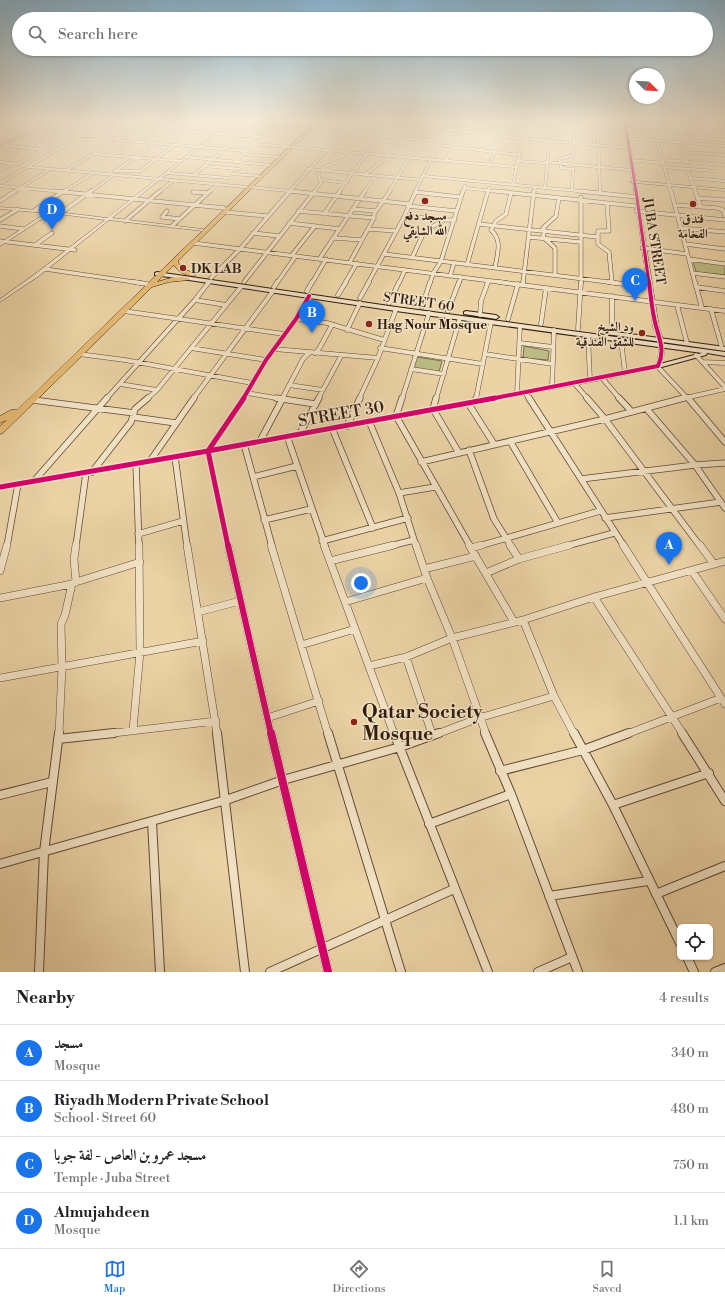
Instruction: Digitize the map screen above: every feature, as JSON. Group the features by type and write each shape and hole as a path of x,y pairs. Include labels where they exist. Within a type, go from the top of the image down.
{"highway":[{"path":"248,187 268,166"},
{"path":"0,425 162,272 202,230 270,166"},
{"path":"173,260 193,243 224,210"},
{"path":"173,260 178,268 201,279"},
{"path":"0,431 124,311 148,285 168,280 201,279"},
{"path":"0,420 14,412"}],"main road":[{"name":"STREET 60","path":"162,272 308,294 360,301 389,303 405,308"},
{"name":"STREET 60","path":"308,294 338,295 396,309 418,308 448,311 612,333 660,344 710,353 725,354"},
{"name":"STREET 60","path":"418,308 429,314 621,340 660,344 687,343 723,348"},
{"path":"658,366 696,355 710,353"}],"street":[{"path":"0,170 10,166"},
{"path":"0,184 29,166"},
{"path":"34,166 93,173 113,173 138,172 146,166"},
{"path":"67,170 73,166"},
{"path":"61,213 88,194 122,166"},
{"path":"0,305 175,166"},
{"path":"194,175 204,166"},
{"path":"208,166 239,169"},
{"path":"222,185 242,166"},
{"path":"34,481 73,435 194,300 201,279 240,249 311,166"},
{"path":"324,166 318,174 322,180 346,183"},
{"path":"324,214 357,166"},
{"path":"364,175 369,170 375,169 377,166"},
{"path":"350,262 369,229 376,211 384,201 404,166"},
{"path":"348,330 360,301 404,216 428,166"},
{"path":"510,166 516,167 513,184"},
{"path":"545,188 546,166"},
{"path":"561,166 561,168 573,169 572,190"},
{"path":"590,166 630,168"},
{"path":"665,166 702,308"},
{"path":"677,166 687,169 714,171"},
{"path":"712,166 717,180"},
{"path":"201,183 216,167"},
{"path":"598,167 600,193"},
{"path":"0,200 22,188 50,168"},
{"name":"JUBA STREET","path":"630,168 636,196 652,301 653,328 660,344"},
{"path":"308,169 421,180"},
{"path":"687,169 692,187 701,207"},
{"path":"35,210 93,173"},
{"path":"113,173 384,201 456,211"},
{"path":"167,173 228,178"},
{"path":"233,174 258,176"},
{"path":"423,176 636,196"},
{"path":"690,178 725,181"},
{"path":"125,221 174,180"},
{"path":"39,972 44,852 58,739 62,667 61,624 74,583 74,559 89,472 131,422 133,415 140,404 157,390 226,305 322,180"},
{"path":"418,308 433,274 441,261 460,197 467,180"},
{"path":"320,258 335,238 371,182"},
{"path":"467,265 491,182"},
{"path":"633,182 725,190"},
{"path":"0,184 22,188 196,205 267,216"},
{"path":"172,226 218,184"},
{"path":"523,285 535,187"},
{"path":"464,188 607,203 677,215 725,220"},
{"path":"578,329 581,279 581,191"},
{"path":"193,192 208,193"},
{"path":"415,192 460,197"},
{"path":"492,226 506,214 511,193"},
{"path":"544,238 544,228 558,214 559,198"},
{"path":"697,198 725,200"},
{"path":"712,199 717,208"},
{"path":"607,203 609,231 598,231 596,237 598,244 609,252 612,282"},
{"path":"675,205 717,208 723,210 725,216"},
{"path":"0,208 35,210 202,230"},
{"path":"0,220 18,209"},
{"path":"353,209 376,211"},
{"path":"167,211 162,217 180,219"},
{"path":"298,211 374,218"},
{"path":"0,245 2,241 48,212"},
{"path":"404,216 426,218"},
{"path":"0,301 75,250 108,219"},
{"path":"412,258 424,232 443,220 454,220"},
{"path":"289,223 340,229"},
{"path":"479,224 596,237"},
{"path":"0,226 21,229"},
{"path":"292,254 315,226"},
{"path":"492,226 491,230 497,234 499,241 495,268"},
{"path":"680,228 725,232"},
{"path":"369,229 396,231"},
{"path":"35,245 52,233"},
{"path":"253,233 279,236"},
{"path":"529,237 580,242"},
{"path":"335,238 362,240"},
{"path":"544,238 555,248 555,275"},
{"path":"2,241 75,250"},
{"path":"193,243 292,254 433,274 725,311"},
{"path":"685,244 725,249"},
{"path":"643,249 687,254"},
{"path":"150,461 295,257 292,254"},
{"path":"384,254 647,287"},
{"path":"326,259 296,319 266,360 247,393 208,451 240,601 328,972"},
{"path":"689,259 725,264"},
{"path":"338,295 357,263"},
{"path":"450,276 454,263"},
{"path":"47,269 148,285"},
{"path":"389,303 405,270"},
{"path":"692,273 725,277"},
{"path":"448,311 461,277"},
{"name":"JUBA STREET","path":"648,277 647,287 652,301"},
{"path":"480,315 479,306 481,297 488,281"},
{"path":"508,319 518,284"},
{"path":"696,287 725,291"},
{"path":"541,324 546,288"},
{"path":"612,296 612,333"},
{"path":"194,300 226,305"},
{"path":"677,305 687,343"},
{"path":"347,426 378,358 380,348 396,309"},
{"path":"711,309 723,348"},
{"path":"124,311 284,334"},
{"path":"429,314 396,416 435,487 514,622"},
{"path":"459,453 433,409 460,318"},
{"path":"296,319 332,325 384,340"},
{"path":"491,322 483,364 471,402 494,444"},
{"path":"314,353 319,349 332,325"},
{"path":"517,394 520,326"},
{"path":"552,387 554,330"},
{"path":"588,335 590,380"},
{"path":"621,340 625,374"},
{"path":"520,343 554,347"},
{"path":"660,344 662,358 658,366 687,397 725,442"},
{"path":"191,348 266,360"},
{"path":"380,348 483,364"},
{"path":"274,349 378,358"},
{"path":"260,441 304,357 308,353"},
{"path":"79,354 252,383"},
{"path":"485,354 553,364"},
{"path":"421,462 605,419 725,388 696,355"},
{"path":"300,433 341,356"},
{"path":"703,362 725,363"},
{"name":"STREET 30","path":"0,487 175,457 300,433 347,426 625,374 658,366"},
{"path":"411,369 444,374"},
{"path":"602,378 632,412"},
{"path":"574,383 605,419 714,564"},
{"path":"120,384 157,390"},
{"path":"289,385 322,390"},
{"path":"500,771 583,750 672,716 723,701 525,392"},
{"path":"247,393 315,404"},
{"path":"33,400 98,408 176,423"},
{"path":"646,408 695,465 725,508"},
{"path":"369,421 399,493 426,578 452,638 479,718 500,771 511,794 548,896 578,972"},
{"path":"332,428 373,528"},
{"path":"287,436 322,541 454,889 488,972"},
{"path":"510,441 558,522"},
{"path":"244,444 264,520 319,701 336,764 401,972"},
{"path":"469,450 494,519 519,559"},
{"path":"175,457 183,521 216,721 245,972"},
{"path":"581,479 695,465 725,463"},
{"path":"133,730 140,652 140,562 136,464"},
{"path":"253,477 297,466"},
{"path":"0,568 7,546 18,484"},
{"path":"399,493 435,487"},
{"path":"605,518 672,510 721,502"},
{"path":"264,520 311,509"},
{"path":"471,548 600,511"},
{"path":"322,541 408,518"},
{"path":"138,534 183,521"},
{"path":"486,572 519,559 614,533"},
{"path":"330,561 414,540"},
{"path":"424,569 476,556"},
{"path":"0,598 74,583 140,562"},
{"path":"369,666 406,657 452,638 523,620 646,582 725,562"},
{"path":"692,571 725,618"},
{"path":"345,602 426,578"},
{"path":"594,597 709,773 725,801"},
{"path":"198,612 240,601"},
{"path":"523,620 554,696 613,805 648,881 656,894 677,938"},
{"path":"301,645 355,629"},
{"path":"0,678 203,640"},
{"path":"406,657 432,735"},
{"path":"0,864 226,800 283,780 400,747 479,718 554,696"},
{"path":"268,718 319,701"},
{"path":"58,739 216,721"},
{"path":"613,805 709,773"},
{"path":"0,795 52,782"},
{"path":"429,824 511,794"},
{"path":"152,822 160,972"},
{"path":"656,894 725,866"},
{"path":"548,896 648,881"},
{"path":"270,972 322,947 385,921 454,889"},
{"path":"538,972 572,957"},
{"path":"688,960 694,972"},
{"path":"715,972 725,968"}],"shaded area":[{"path":"693,261 725,265 725,275 696,272"},
{"path":"524,346 549,351 548,360 523,358"},
{"path":"417,357 442,361 439,372 413,368"}],"cycle path":[{"path":"0,487 208,451 602,378 658,366 662,346 656,327 632,166"},
{"path":"309,296 296,319 266,360 247,393 208,451 240,601 328,972"}],"place":[{"name":"مسجد دفع الله الشايقي","path":"425,201"},
{"name":"فندق الفخامة","path":"693,204"},
{"name":"Almujahdeen","path":"52,230"},
{"name":"DK LAB","path":"183,268"},
{"name":"مسجد عمرو بن العاص - لفة جوبا","path":"635,301"},
{"name":"Hag Nour Mosque","path":"369,324"},
{"name":"Riyadh Modern Private School","path":"312,333"},
{"name":"ود الشيخ للشقق الفندقية","path":"642,333"},
{"name":"مسجد","path":"669,565"},
{"name":"Qatar Society Mosque","path":"354,722"}]}
